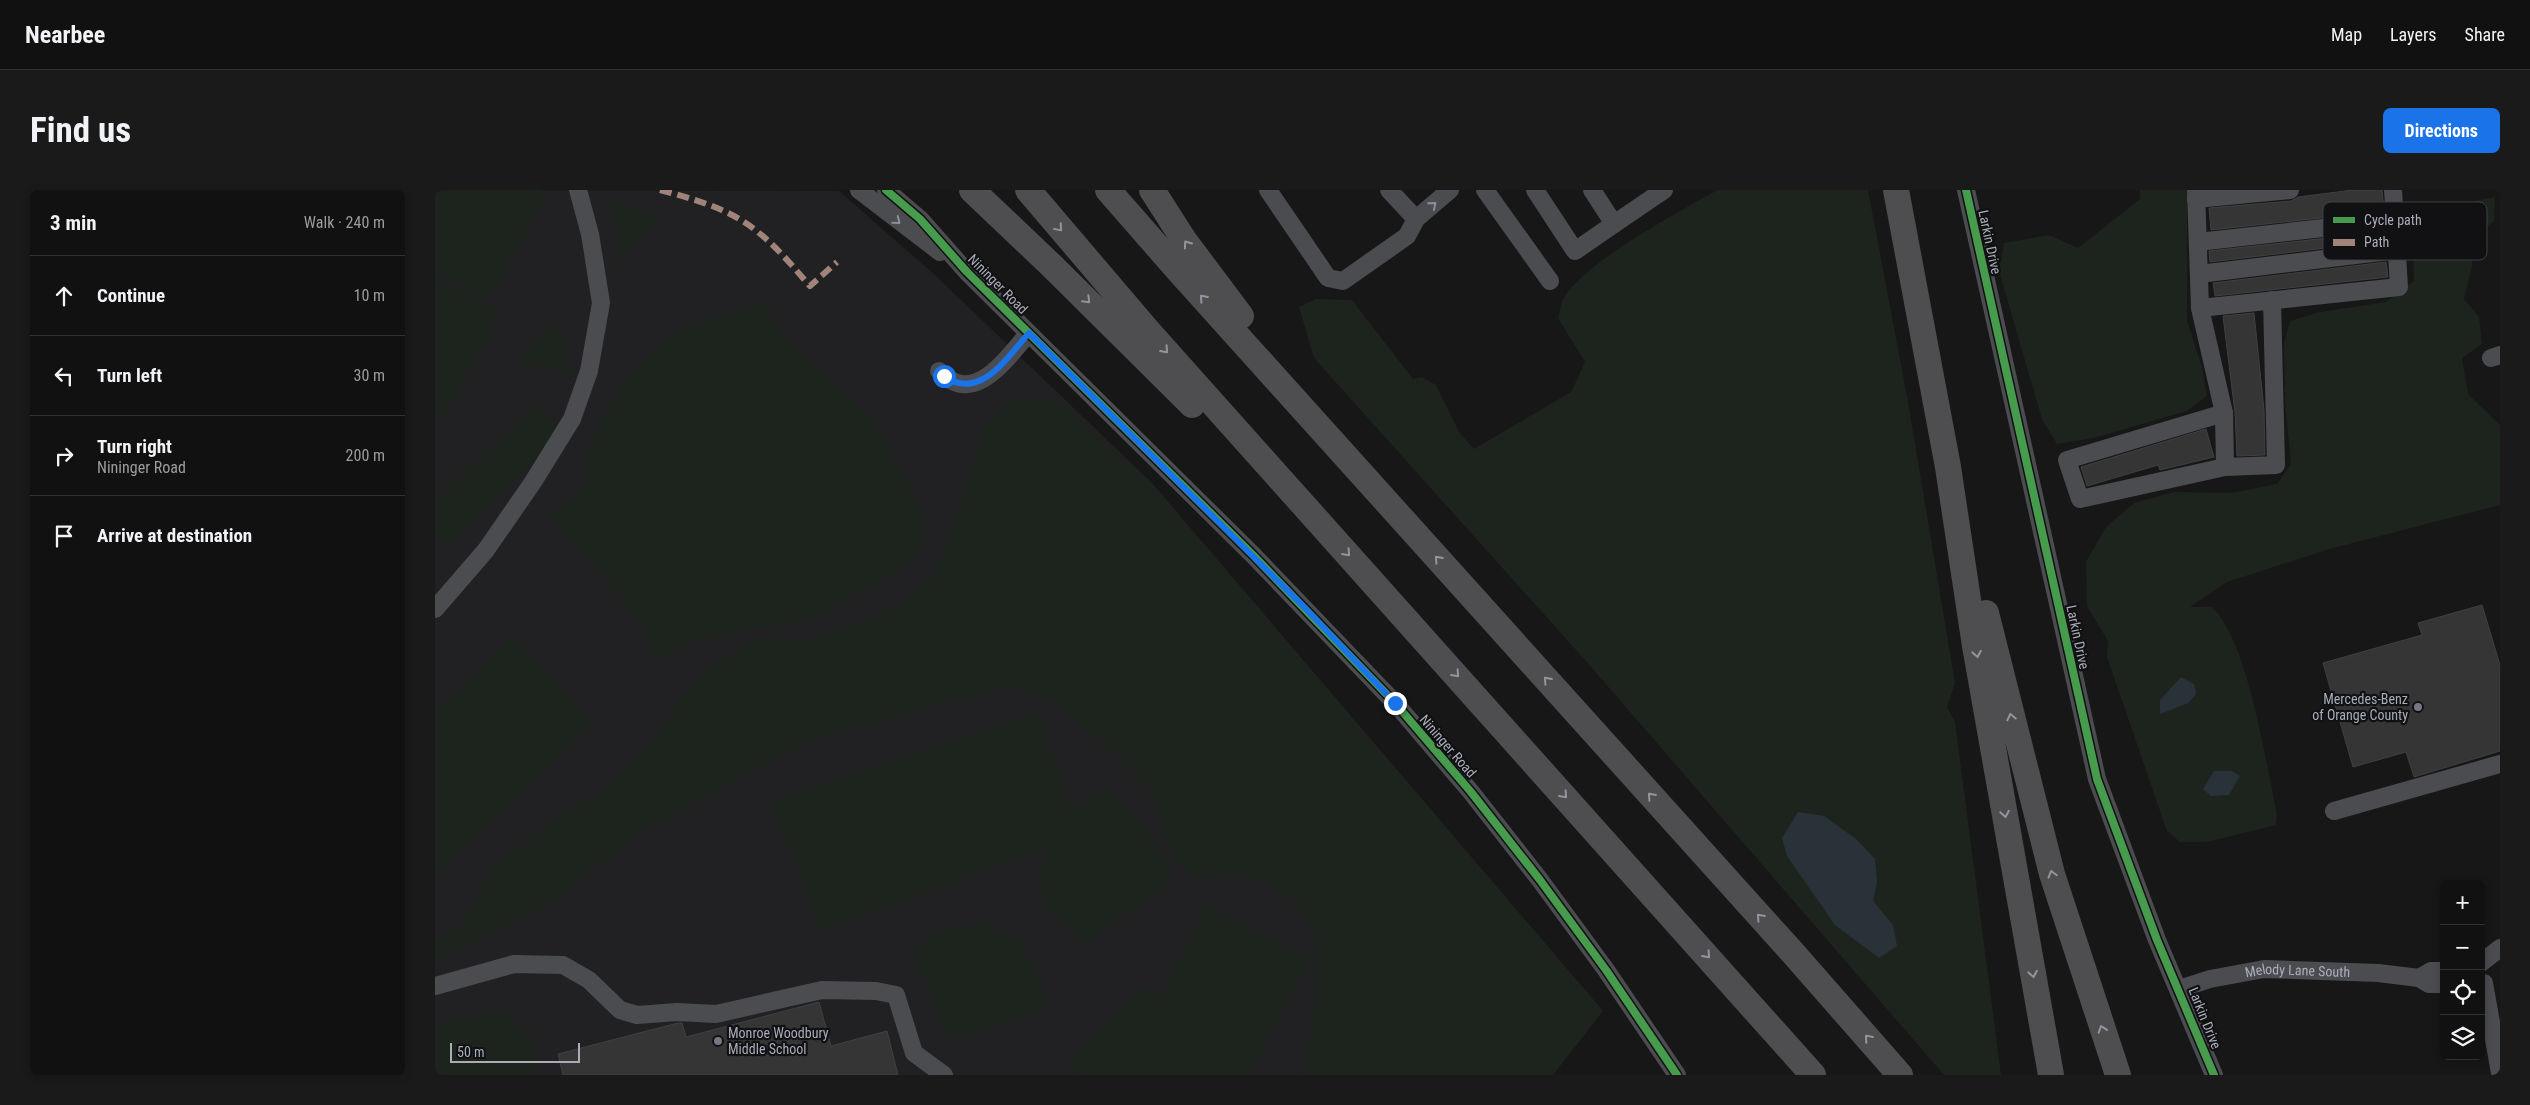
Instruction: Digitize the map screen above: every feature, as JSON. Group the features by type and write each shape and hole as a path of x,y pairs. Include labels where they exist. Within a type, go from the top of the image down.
{"highway":[{"path":"972,190 1086,299 1227,440 1315,517"},
{"path":"1028,190 1142,324 1813,1075"},
{"path":"1108,190 1411,530 1780,938 1900,1075"},
{"path":"1152,190 1219,290 1309,394 1411,530"},
{"path":"1896,190 1948,467 1975,646 2051,1075"},
{"path":"1948,467 2049,865 2118,1075"}],"street":[{"path":"435,609 486,550 533,482 572,418 589,371 601,302 590,234 577,190"},
{"name":"Nininger Road","path":"859,190 910,231 967,272"},
{"name":"Nininger Road","path":"886,190 920,220 967,272 1306,609 1433,746 1540,880 1606,970 1677,1075"},
{"path":"1268,190 1329,278 1343,281 1407,236 1416,219 1450,190"},
{"path":"1389,190 1416,219"},
{"path":"1485,190 1550,282"},
{"path":"1535,190 1575,251 1656,192"},
{"path":"1592,190 1614,224"},
{"name":"Larkin Drive","path":"1966,190 2097,779 2157,940 2214,1075"},
{"path":"2225,467 2224,413 2200,308 2196,195 2290,190"},
{"path":"2198,242 2323,228"},
{"path":"2199,274 2323,259"},
{"path":"2200,308 2399,287 2398,260"},
{"path":"2224,413 2067,460 2080,499 2225,467 2276,466 2272,300"},
{"path":"939,371 957,384 964,386 977,383 989,375 1029,333"},
{"path":"2334,811 2500,764"},
{"path":"2485,960 2500,948"},
{"path":"435,986 514,964 563,965 589,980 620,1010 637,1015 677,1012 716,1014 822,990 876,991 896,995 914,1053 945,1075"},
{"name":"Melody Lane South","path":"2179,989 2210,979 2264,969 2360,972 2419,978 2429,984 2440,984"},
{"name":"Melody Lane South","path":"2419,978 2431,971 2440,971"},
{"path":"2489,981 2500,1073"}],"shaded area":[{"path":"435,190 839,191 936,276 1151,482 1603,1011 1550,1075 435,1075"},
{"path":"435,190 539,190 547,194 489,300 435,271"},
{"path":"1718,190 1868,190 1908,402 1955,683 1947,707 1955,722 2001,1075 1944,1075 1586,661 1314,358 1299,307 1316,299 1352,300 1413,379 1422,377 1436,385 1459,432 1474,449 1571,392 1585,362 1558,318 1565,296 1576,283 1593,268 1635,238"},
{"path":"2140,190 2187,190 2187,321 2202,367 2207,396 2187,411 2094,438 2057,444 2042,419 1999,271 2004,243 2049,235 2078,248 2140,199"},
{"path":"2495,197 2494,221 2487,227 2487,202 2470,202"},
{"path":"611,204 636,207 658,219 623,253 625,255 623,262 615,260 619,252"},
{"path":"2414,260 2472,260 2464,299 2479,317 2482,344 2462,358 2468,394 2500,425 2500,505 2326,550 2227,582 2190,607 2212,607 2225,624 2236,647 2254,704 2277,815 2276,825 2206,842 2180,842 2167,831 2107,657 2108,641 2087,606 2086,562 2106,527 2134,503 2174,492 2231,493 2277,484 2291,464 2285,402 2284,343 2290,321 2320,312 2386,302 2414,281"},
{"path":"435,277 501,313 443,419 435,415"},
{"path":"764,300 785,337 873,420 924,513 925,537 909,566 810,619 694,641 659,661 636,616 548,516 586,483 587,463 601,424 620,388 646,357 661,344 696,323 748,308"},
{"path":"556,323 570,367 577,372 571,378 566,371 521,363 526,349 534,338"},
{"path":"1017,397 1062,403 1151,482 1603,1011 1553,1075 1302,1075 1314,1013 1314,930 1297,904 1264,882 1228,875 1194,879 1174,857 1150,792 1121,760 1054,700 1011,685 899,715 804,744 637,834 558,899 435,962 435,945 460,925 493,866 564,812 602,791 647,747 702,671 759,638 809,640 894,608 931,580 958,516 984,429"},
{"path":"535,403 563,432 449,547 435,533 435,500"},
{"path":"514,634 594,725 435,875 435,711"},
{"path":"2181,677 2194,684 2196,694 2188,703 2160,714 2160,700"},
{"path":"1037,711 1070,809 1109,787 1172,864 1167,888 1083,946 1051,914 1038,881 1046,850 819,929 773,802"},
{"path":"2214,771 2232,771 2240,776 2229,795 2211,796 2203,789"},
{"path":"1798,812 1824,816 1856,839 1875,859 1877,882 1873,901 1893,925 1897,946 1879,958 1835,925 1787,856 1782,838"},
{"path":"1207,906 1310,959 1250,1075 1080,1075 1069,1062 1146,986 1159,998"},
{"path":"983,924 1018,940 1044,986 1045,1006 966,1038 945,1032 912,948 943,930"},
{"path":"501,1009 537,1040 534,1075 435,1075 435,1025"}],"building":[{"path":"2353,190 2382,190 2383,202 2323,202 2323,218 2211,230 2209,208 2291,201 2298,197"},
{"path":"2323,239 2323,248 2210,262 2209,251"},
{"path":"2386,262 2388,277 2215,296 2213,283"},
{"path":"2254,313 2264,410 2265,455 2237,456 2235,413 2223,316"},
{"path":"2206,429 2214,457 2160,470 2158,465 2087,486 2081,467"},
{"name":"Mercedes-Benz of Orange County","path":"2482,605 2500,665 2500,751 2414,777 2406,752 2353,767 2323,663 2422,635 2418,623"},
{"name":"Monroe Woodbury Middle School","path":"819,1002 831,1046 887,1031 898,1075 563,1075 558,1054 678,1023 682,1023 686,1037"}],"marked path":[{"path":"660,190 712,206 737,217 773,245 810,286 837,262"}],"cycle path":[{"path":"886,190 920,219 967,272 1253,555 1395,703 1471,792 1540,880 1606,970 1677,1075"},
{"path":"1966,190 2097,779 2157,940 2214,1075"}],"place":[{"name":"Mercedes-Benz of Orange County","path":"2418,707"},
{"name":"Monroe Woodbury Middle School","path":"718,1041"}],"route":[{"path":"944,376 950,381 964,386 983,380 1029,333 1253,555 1353,657 1395,703"}]}
